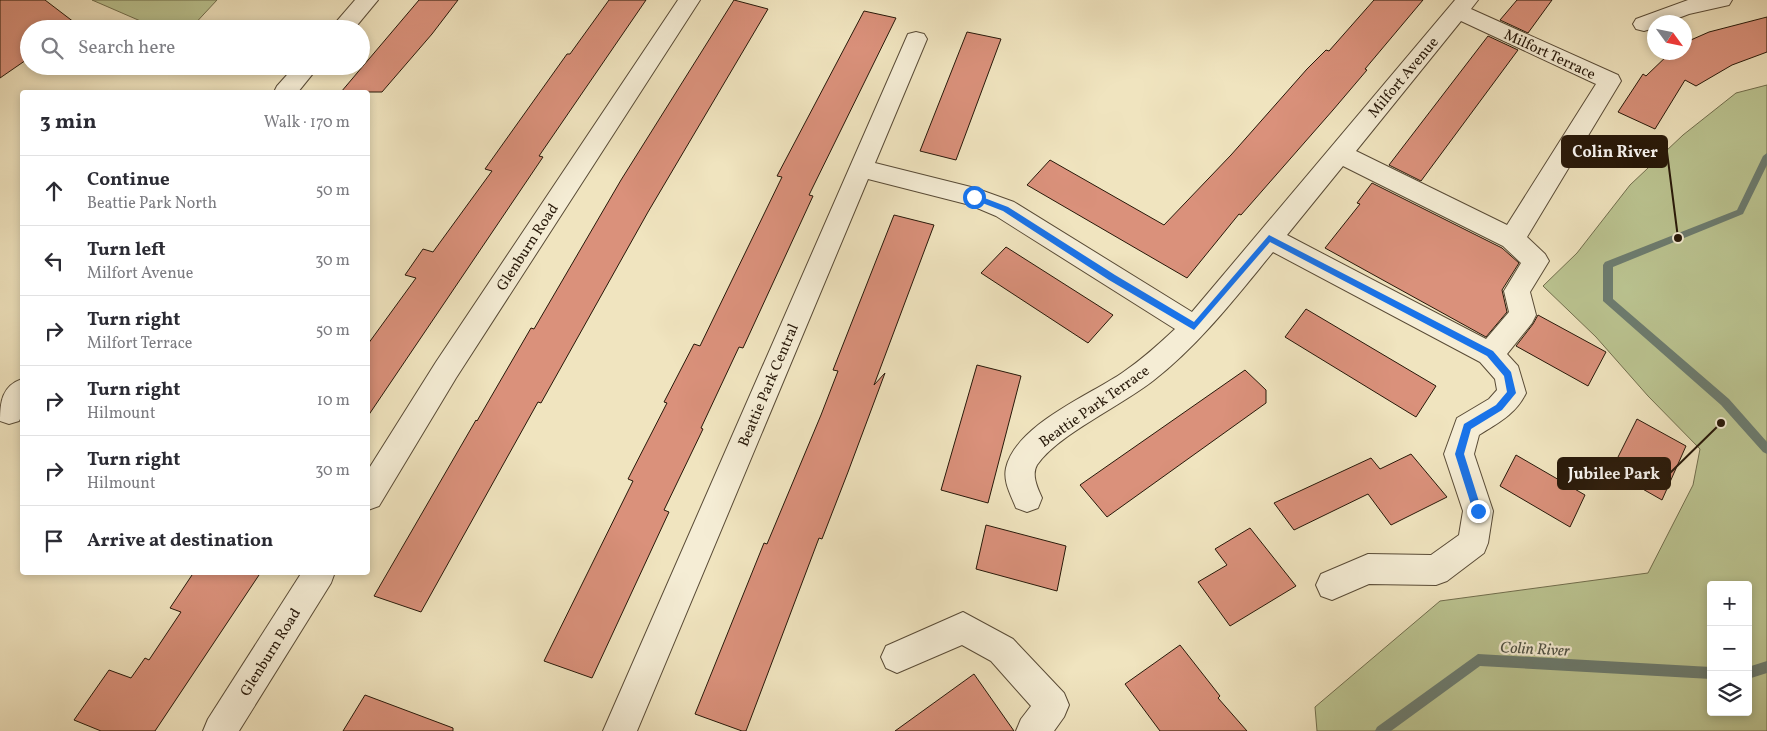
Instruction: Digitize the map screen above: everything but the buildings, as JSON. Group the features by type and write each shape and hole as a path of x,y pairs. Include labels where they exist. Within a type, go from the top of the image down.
{"street":[{"path":"349,20 367,0"},
{"name":"Glenburn Road","path":"370,489 689,0"},
{"path":"1644,24 1684,8 1722,0"},
{"name":"Milfort Avenue","path":"1194,327 1462,6"},
{"name":"Milfort Terrace","path":"1462,6 1610,81 1512,239"},
{"name":"Beattie Park Central","path":"620,731 916,39"},
{"path":"287,90 300,75"},
{"path":"1339,154 1512,239 1536,261 1517,292 1523,315 1490,354"},
{"path":"861,168 974,197 1005,209 1194,327"},
{"path":"1269,238 1490,354 1508,374 1512,393 1499,408 1467,427 1459,454 1478,511 1473,543 1436,570 1368,569 1332,585"},
{"name":"Beattie Park Terrace","path":"1027,498 1019,481 1024,459 1042,440 1133,380 1178,344 1194,327"},
{"name":"Glenburn Road","path":"220,731 318,575"},
{"path":"897,656 963,628 1002,650 1052,705 1033,731"}],"green space":[{"path":"92,0 217,0 198,20 138,20"},
{"path":"1767,85 1767,731 1317,731 1315,707 1440,601 1648,573 1693,485 1700,449 1648,396 1596,337 1543,286 1577,253 1630,185 1683,135 1736,93"}],"waterway":[{"name":"Colin River","path":"1767,156 1740,212 1608,265 1608,301 1725,402 1767,449"},
{"name":"Colin River","path":"1381,731 1478,660 1707,673"},
{"name":"Colin River","path":"1752,672 1767,667"}],"place":[{"name":"Colin River","path":"1678,238"},
{"name":"Jubilee Park","path":"1721,423"}],"route":[{"path":"974,197 1005,209 1194,327 1269,238 1490,354 1508,374 1512,393 1499,408 1467,427 1459,454 1478,511"}]}
